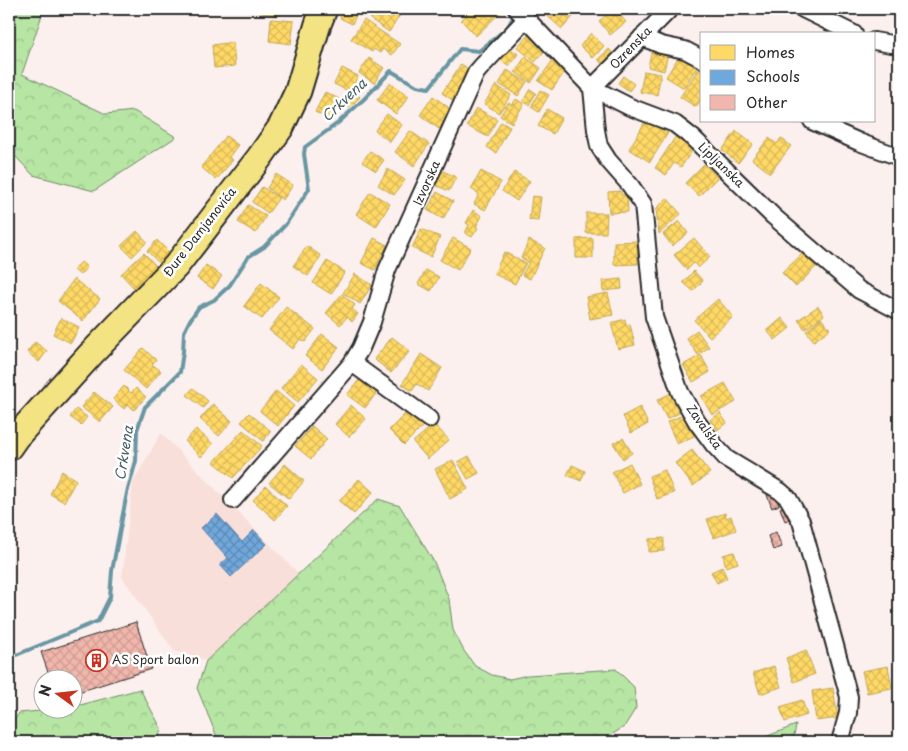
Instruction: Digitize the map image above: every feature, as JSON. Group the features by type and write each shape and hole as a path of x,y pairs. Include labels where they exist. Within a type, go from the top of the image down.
{"main road":[{"name":"Đure Damjanovića","path":"9,448 16,437 91,354 176,266 260,157 281,127 298,91 324,9"}],"street":[{"name":"Ozrenska","path":"592,88 670,9"},
{"path":"803,9 850,32"},
{"name":"Lipljanska","path":"522,14 592,88 675,124 693,138 773,216 859,290 899,311"},
{"name":"Izvorska","path":"232,500 352,363 361,348 372,322 387,270 476,73 522,14"},
{"path":"642,37 661,45 685,50 700,58"},
{"path":"876,41 899,44"},
{"name":"Zavalska","path":"592,88 599,146 643,204 654,317 680,392 697,422 727,459 784,494 801,521 849,697 848,713 840,742"},
{"path":"814,122 899,157"},
{"path":"352,363 429,419"}],"shaded area":[{"path":"161,433 299,574 206,661 174,651 122,577 133,482"}],"green space":[{"path":"9,9 44,9 22,74 106,114 134,111 176,137 94,191 33,175 9,152"},
{"path":"378,499 400,506 434,562 449,599 453,630 464,651 475,666 492,675 510,679 528,675 616,669 634,687 636,708 624,727 600,742 215,742 217,737 197,688 206,661"},
{"path":"140,689 161,728 158,742 9,742 9,728 19,713 32,712 32,718 82,718 82,705"},
{"path":"796,725 793,742 763,742 765,737"}],"building: Homes":[{"path":"258,9 278,9 277,16 258,12"},
{"path":"344,9 356,16 352,24 340,18"},
{"path":"376,9 404,9 389,32 370,19"},
{"path":"473,9 504,9 476,36 461,20"},
{"path":"550,9 574,9 577,12 562,29 545,14"},
{"path":"614,9 626,22 610,35 599,21"},
{"path":"271,19 294,21 291,44 269,41"},
{"path":"364,20 400,44 392,55 383,49 380,53 374,49 372,52 351,39"},
{"path":"531,32 548,47 535,62 517,47"},
{"path":"591,33 604,46 593,58 580,46"},
{"path":"233,42 235,66 214,68 212,45"},
{"path":"508,47 518,54 509,66 499,59"},
{"path":"609,49 614,55 603,65 598,59"},
{"path":"652,49 668,53 664,71 648,67"},
{"path":"679,56 697,67 684,88 666,77"},
{"path":"525,57 541,68 531,83 515,72"},
{"path":"369,58 384,68 374,83 359,73"},
{"path":"553,60 566,70 552,90 538,81"},
{"path":"461,64 473,72 454,101 442,93"},
{"path":"342,68 358,76 350,92 334,84"},
{"path":"700,69 700,101 696,107 680,97"},
{"path":"507,70 527,82 518,96 499,84"},
{"path":"644,71 661,74 657,95 640,92"},
{"path":"623,76 634,84 629,91 618,83"},
{"path":"390,83 409,96 396,114 377,100"},
{"path":"496,85 511,95 499,113 484,104"},
{"path":"530,89 536,93 529,105 523,101"},
{"path":"540,90 549,95 539,112 531,107"},
{"path":"353,91 360,97 349,108 343,102"},
{"path":"325,92 339,99 329,119 315,112"},
{"path":"433,96 452,110 439,129 420,115"},
{"path":"516,99 524,104 512,123 500,116 508,103 512,105"},
{"path":"476,108 497,119 488,137 467,126"},
{"path":"547,109 562,118 553,134 538,126"},
{"path":"387,114 402,125 390,142 375,130"},
{"path":"646,120 668,133 650,162 629,149"},
{"path":"501,122 510,127 496,153 487,147"},
{"path":"410,131 429,144 414,166 395,152"},
{"path":"736,131 753,144 738,163 722,150"},
{"path":"226,136 238,145 229,157 233,160 216,180 201,167"},
{"path":"676,136 694,148 681,167 674,163 666,175 655,168"},
{"path":"769,138 777,144 781,138 791,146 770,173 752,159"},
{"path":"370,151 384,160 376,171 362,162"},
{"path":"704,164 718,177 699,196 685,183"},
{"path":"388,169 405,180 394,195 378,185"},
{"path":"441,170 456,177 449,191 435,185"},
{"path":"481,171 501,182 485,210 474,204 479,194 471,189"},
{"path":"514,172 530,181 517,201 502,191"},
{"path":"276,174 293,185 283,200 267,188"},
{"path":"262,187 279,198 268,213 252,202"},
{"path":"621,191 621,195 627,194 628,212 609,213 608,192"},
{"path":"370,192 390,204 376,227 356,214"},
{"path":"437,192 453,201 443,219 427,210"},
{"path":"532,196 541,197 538,221 529,220"},
{"path":"667,198 681,214 659,234 656,209"},
{"path":"248,205 266,216 256,233 238,222"},
{"path":"473,210 482,216 476,227 478,228 472,237 465,233 469,225 466,223"},
{"path":"586,213 607,213 606,233 586,233"},
{"path":"679,221 688,233 672,246 663,234"},
{"path":"421,229 440,237 431,257 412,248"},
{"path":"137,231 147,242 132,257 121,246"},
{"path":"374,238 387,245 375,270 361,263"},
{"path":"453,238 471,248 458,270 440,260"},
{"path":"593,238 593,258 576,258 576,239"},
{"path":"694,238 710,257 698,268 694,263 687,270 674,255"},
{"path":"157,240 170,253 160,264 147,251"},
{"path":"529,240 545,248 530,279 522,275 529,262 521,258"},
{"path":"637,241 638,264 614,265 614,242"},
{"path":"307,246 321,256 308,276 293,266"},
{"path":"504,252 526,263 515,284 494,274"},
{"path":"144,253 157,267 134,288 121,274"},
{"path":"803,253 816,267 796,287 782,273"},
{"path":"327,261 345,272 331,294 313,283"},
{"path":"81,262 87,267 80,275 74,270"},
{"path":"206,265 222,276 213,289 197,278"},
{"path":"426,270 439,277 431,291 418,284"},
{"path":"694,271 703,281 693,291 683,282"},
{"path":"355,274 372,285 360,304 343,293"},
{"path":"74,279 100,299 83,321 58,301"},
{"path":"621,279 622,289 603,291 602,281"},
{"path":"261,283 279,297 262,319 244,306"},
{"path":"608,293 613,315 590,319 586,297"},
{"path":"342,294 355,305 352,309 358,314 352,322 347,317 340,325 326,313"},
{"path":"718,299 733,317 710,337 694,320"},
{"path":"818,306 824,315 805,329 798,320"},
{"path":"286,307 315,329 305,342 300,339 293,349 269,330"},
{"path":"61,318 79,327 71,343 53,334"},
{"path":"782,318 790,328 775,340 767,331"},
{"path":"821,318 830,329 814,341 806,331"},
{"path":"625,319 626,325 630,324 635,345 618,349 611,323"},
{"path":"697,330 709,347 698,355 686,338"},
{"path":"322,334 339,347 322,369 305,356"},
{"path":"392,337 410,351 391,373 374,359"},
{"path":"35,342 47,351 39,362 27,352"},
{"path":"143,348 156,360 152,364 161,371 146,389 124,370"},
{"path":"421,354 442,368 428,391 417,384 412,391 402,384"},
{"path":"701,355 710,372 693,382 683,365"},
{"path":"301,364 318,378 298,402 281,388"},
{"path":"362,376 379,390 365,408 347,395"},
{"path":"725,383 736,402 712,415 701,396"},
{"path":"124,386 131,393 136,388 146,397 134,410 128,404 124,409 113,399"},
{"path":"193,388 208,401 203,408 187,395"},
{"path":"9,389 15,396 9,403"},
{"path":"276,391 294,406 278,426 260,411"},
{"path":"94,392 113,407 100,422 81,407"},
{"path":"673,392 683,411 667,419 657,400"},
{"path":"213,404 232,421 219,436 200,419"},
{"path":"351,405 366,419 349,437 335,424"},
{"path":"640,407 648,424 631,433 623,416"},
{"path":"76,409 87,417 81,425 70,417"},
{"path":"410,409 425,424 404,445 389,430"},
{"path":"249,413 271,431 263,441 241,422"},
{"path":"720,413 727,423 717,430 710,420"},
{"path":"685,414 694,436 677,444 667,422"},
{"path":"434,424 449,440 428,459 413,442"},
{"path":"312,426 327,439 311,459 295,446"},
{"path":"196,429 213,444 201,457 185,441"},
{"path":"243,430 262,446 233,478 214,462"},
{"path":"623,438 632,453 623,459 613,443"},
{"path":"692,450 710,473 693,486 675,463"},
{"path":"469,456 479,473 468,479 458,462"},
{"path":"453,460 468,489 450,499 435,469"},
{"path":"630,463 640,484 623,493 612,472"},
{"path":"285,464 304,481 289,499 269,483"},
{"path":"572,465 585,471 581,481 567,475"},
{"path":"665,470 674,493 657,499 649,476"},
{"path":"62,471 76,480 64,502 50,494"},
{"path":"359,479 373,492 354,514 339,501"},
{"path":"266,486 287,506 275,520 253,500"},
{"path":"725,513 726,518 731,516 736,530 714,538 707,519"},
{"path":"664,538 664,551 649,552 649,539"},
{"path":"734,552 738,563 726,567 723,555"},
{"path":"722,567 727,578 717,583 711,572"},
{"path":"806,650 815,674 794,682 786,658"},
{"path":"774,666 781,687 760,694 753,673"},
{"path":"888,666 892,688 867,693 862,671"},
{"path":"833,688 838,718 816,721 812,691"},
{"path":"802,700 807,715 785,722 780,707"},
{"path":"887,738 887,742 866,742 866,739"}],"building: Schools":[{"path":"217,514 242,542 254,530 267,544 231,577 220,565 228,558 201,528"}],"building: Other":[{"path":"774,493 779,505 772,508 767,495"},
{"path":"788,504 794,517 785,521 780,508"},
{"path":"776,532 782,547 773,550 768,536"},
{"name":"AS Sport balon","path":"136,622 151,669 82,691 82,668 47,668 41,652"}],"waterway":[{"name":"Crkvena","path":"9,658 98,621 110,597 112,571 120,529 136,461 137,430 145,407 180,372 184,332 199,307 214,300 230,285 248,257 264,247 286,224 309,189 304,154 305,147 338,123 391,71 417,86 429,88 460,49 479,51 507,28 515,14"}],"place":[{"name":"AS Sport balon","path":"96,660"}]}
